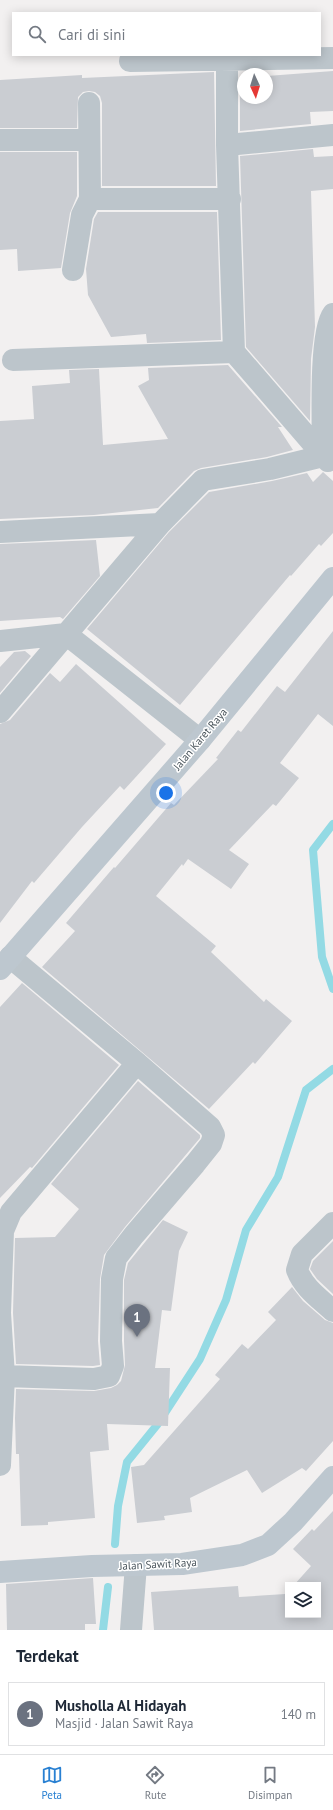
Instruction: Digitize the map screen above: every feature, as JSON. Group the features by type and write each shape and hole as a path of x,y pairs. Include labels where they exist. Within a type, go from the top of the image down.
{"street":[{"path":"130,61 333,58"},
{"path":"228,59 227,145 234,352 328,461"},
{"path":"73,270 82,215 90,199 90,104"},
{"path":"227,145 333,135"},
{"path":"0,140 89,140"},
{"path":"90,199 230,199"},
{"path":"328,461 324,343 330,318 333,314"},
{"path":"13,360 234,352"},
{"path":"0,712 160,524 203,480 328,461"},
{"path":"0,532 160,524"},
{"name":"Jalan Karet Raya","path":"5,963 200,740 333,578"},
{"path":"0,641 66,634 200,740"},
{"path":"4,1376 94,1379 109,1376 113,1366 111,1341 112,1279 116,1258 211,1144 214,1135 210,1127 138,1063 5,963"},
{"path":"0,1465 4,1376 0,1313 3,1231 11,1212 138,1063"},
{"path":"333,1224 302,1254 297,1270 301,1280 307,1288 333,1311"},
{"name":"Jalan Sawit Raya","path":"0,1572 182,1564 242,1555 268,1545 293,1522 333,1477"},
{"path":"131,1630 136,1566"}],"building":[{"path":"333,71 333,111 310,112 311,124 240,131 240,104 273,104 273,76"},
{"path":"214,72 216,186 102,186 102,103 100,96 95,92 83,92 78,97 77,128 0,128 0,80 82,75 82,78"},
{"path":"313,149 314,157 333,156 333,189 311,191 315,327 311,359 310,421 246,347 240,156"},
{"path":"0,152 77,152 77,196 70,213 61,268 18,271 17,249 0,250"},
{"path":"98,212 217,212 221,340 147,343 146,334 111,337 88,295 86,269 94,219"},
{"path":"228,365 282,427 278,427 293,450 267,457 201,468 194,471 158,508 94,515 0,519 0,421 34,419 32,386 70,383 69,370 99,369 103,445 168,439 138,386 149,380 148,368"},
{"path":"323,472 333,481 333,533 321,546 319,544 291,576 290,575 180,705 87,629 169,532 209,492 307,473 313,482"},
{"path":"96,540 100,576 63,619 60,617 0,621 0,544"},
{"path":"333,631 333,726 318,714 280,763 299,778 276,806 273,804 229,850 249,864 231,889 188,859 183,866 182,864 156,896 216,946 211,952 264,1002 266,999 292,1021 255,1064 253,1062 209,1109 42,967 75,931 66,923 114,867 115,868 171,803 174,805 218,759 216,758 238,730 241,732 277,686 285,692"},
{"path":"25,651 31,656 0,693 0,667 14,652"},
{"path":"76,664 166,744 124,790 120,786 82,827 34,883 32,881 0,923 0,724 10,720 50,673 60,682"},
{"path":"22,983 119,1065 32,1168 30,1167 0,1198 0,1007"},
{"path":"138,1081 200,1135 200,1138 125,1227 104,1255 100,1279 98,1341 100,1365 16,1364 13,1313 15,1238 55,1237 79,1209 51,1184"},
{"path":"163,1220 188,1232 179,1251 171,1311 162,1310 155,1368 170,1368 168,1426 107,1424 109,1450 90,1452 95,1518 48,1522 48,1525 21,1526 19,1454 16,1454 16,1389 94,1391 111,1388 121,1381 125,1365 124,1280 128,1263"},
{"path":"333,1241 333,1294 317,1279 310,1269 313,1261"},
{"path":"292,1287 303,1301 325,1320 333,1323 333,1441 306,1471 302,1468 262,1493 247,1470 190,1498 192,1512 164,1516 165,1520 137,1523 131,1467 144,1465 220,1379 215,1375 242,1344 248,1349 276,1320 268,1312"},
{"path":"333,1511 333,1630 154,1630 151,1592 238,1586 239,1597 285,1594 285,1618 321,1618 321,1582 297,1582 311,1566 293,1549 312,1529 314,1531"},
{"path":"93,1578 96,1624 85,1624 85,1630 7,1630 6,1584"}],"waterway":[{"path":"333,824 313,850 322,957 333,989"},
{"path":"115,1544 118,1506 127,1462 157,1425 200,1359 226,1300 246,1230 278,1177 306,1090 333,1069"},
{"path":"103,1630 108,1587"}],"place":[{"name":"Musholla Al Hidayah","path":"137,1337"}]}
